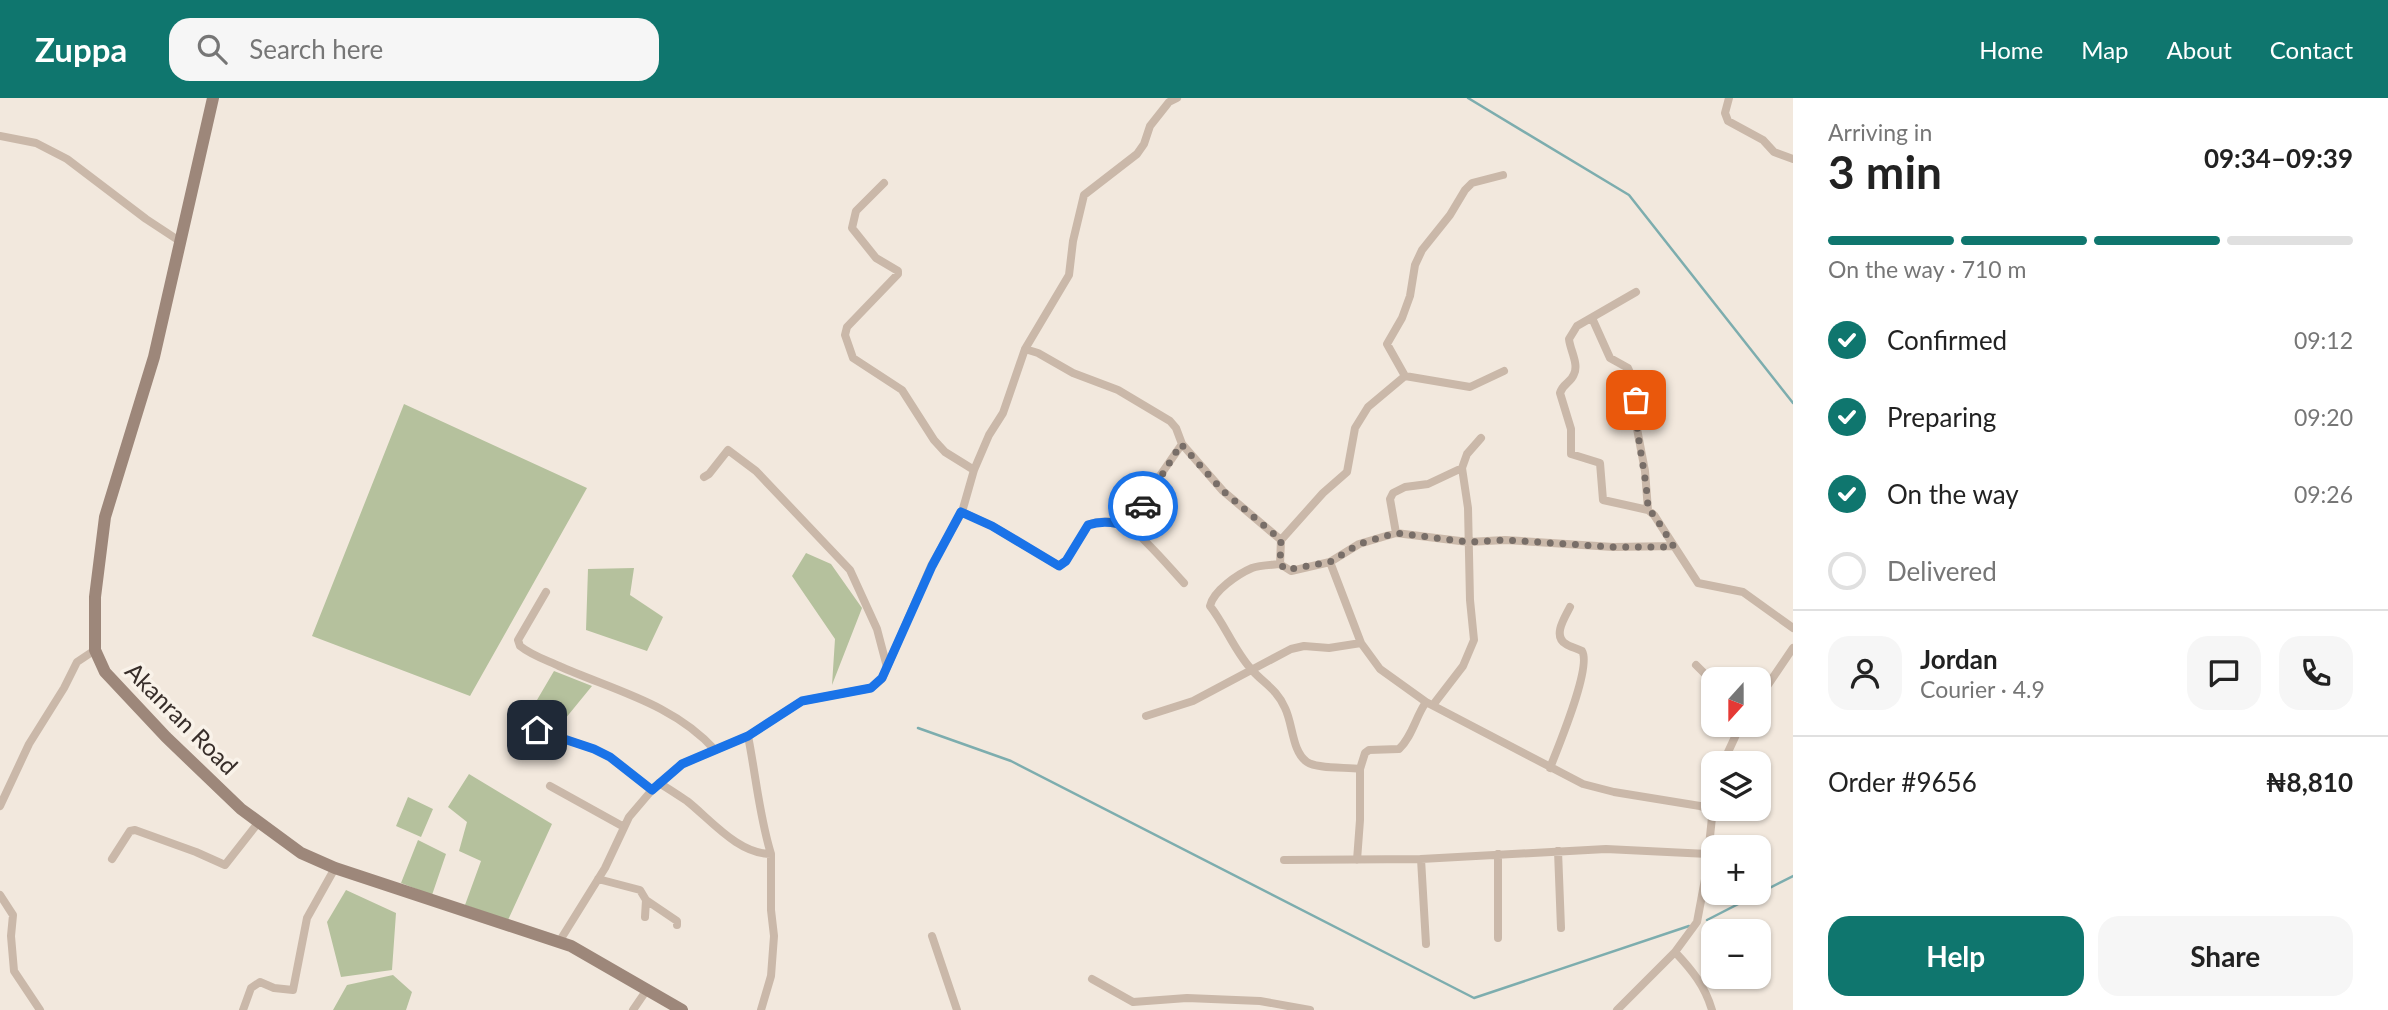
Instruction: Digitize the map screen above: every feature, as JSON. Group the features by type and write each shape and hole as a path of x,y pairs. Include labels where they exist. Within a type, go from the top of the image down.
{"main road":[{"name":"Akanran Road","path":"213,98 154,357 105,517 95,597 95,650 105,672 166,737 241,809 301,853 335,868 571,946 682,1010"}],"street":[{"path":"559,942 598,879 629,817 659,783 682,764 748,736 802,701 871,688 882,678 932,566 961,512 974,470 989,435 1003,413 1026,349 1069,275 1073,241 1084,195 1137,154 1144,144 1150,125 1169,102 1177,98"},
{"path":"1729,98 1725,113 1728,121 1763,140 1774,152 1793,159"},
{"path":"0,136 36,143 67,159 181,243"},
{"path":"1405,376 1387,344 1402,318 1410,296 1415,265 1422,250 1472,183 1503,175"},
{"path":"884,183 856,211 852,228 876,258 898,271 898,274 847,327 845,335 848,347 857,362 901,390 945,452 974,470"},
{"path":"1636,292 1577,326 1569,339 1576,368 1560,393 1571,429 1569,451 1573,456 1600,463 1603,500 1648,510 1654,515 1698,583 1749,595 1793,628"},
{"path":"1592,318 1610,358 1628,368 1632,377 1648,510"},
{"path":"1026,349 1073,373 1118,390 1170,421 1177,428 1181,444 1223,491 1281,540"},
{"path":"1280,564 1281,540 1323,493 1347,472 1354,428 1368,407 1405,376 1470,387 1504,371"},
{"path":"1357,860 1360,769 1365,752 1399,749 1404,745 1430,704 1463,666 1474,640 1468,508 1462,468 1467,454 1481,438"},
{"path":"1130,527 1181,444"},
{"path":"704,477 728,450 756,471 790,506 850,570 877,628 887,667"},
{"path":"1396,533 1390,499 1393,493 1405,487 1427,484 1462,468"},
{"path":"961,512 992,526 1059,566 1066,561 1088,525 1116,522 1130,527 1184,583"},
{"path":"1360,769 1317,766 1307,762 1298,753 1284,706 1268,683 1251,670 1209,603 1242,573 1255,567 1280,564 1290,571 1330,562 1359,544 1396,533 1468,542 1505,540 1622,548 1674,547"},
{"path":"1330,562 1361,643 1380,669 1430,704 1583,784 1701,807"},
{"path":"546,592 518,640 520,646 580,676 630,693 651,704 703,737 715,750"},
{"path":"1550,768 1576,699 1586,658 1582,651 1564,644 1561,640 1560,625 1570,607"},
{"path":"1146,716 1193,701 1291,649 1304,646 1329,648 1361,643"},
{"path":"1771,680 1793,648"},
{"path":"0,806 29,744 77,662 95,650"},
{"path":"1696,665 1701,670"},
{"path":"514,722 594,749 610,757 652,790"},
{"path":"748,736 758,784 762,824 771,853 774,936 771,976 761,1010"},
{"path":"659,783 736,841 752,851 771,853"},
{"path":"550,786 624,827"},
{"path":"111,859 130,831 135,830 226,865 258,823"},
{"path":"1284,860 1421,859 1606,849 1701,854"},
{"path":"1558,851 1561,928"},
{"path":"1498,854 1498,938"},
{"path":"1421,859 1426,944"},
{"path":"243,1010 251,988 260,982 274,988 293,990 307,918 335,868"},
{"path":"598,879 640,890 646,900 677,921 677,925"},
{"path":"0,895 13,915 11,936 14,971 40,1010"},
{"path":"1617,1010 1675,952 1697,922 1701,897"},
{"path":"645,917 646,900"},
{"path":"932,936 957,1010"},
{"path":"1675,952 1695,973 1708,995 1712,1010"},
{"path":"1092,979 1133,1002 1187,998 1260,1001 1310,1010"},
{"path":"633,1010 646,991"}],"green space":[{"path":"404,404 587,488 470,696 312,636"},
{"path":"806,553 831,564 862,608 832,685 835,639 792,576"},
{"path":"634,568 630,595 663,617 647,651 586,630 588,569"},
{"path":"554,671 592,686 556,730 527,717"},
{"path":"469,774 552,824 508,920 465,905 481,861 459,851 467,822 448,807"},
{"path":"408,797 433,809 421,837 396,826"},
{"path":"418,840 446,854 432,895 401,883"},
{"path":"346,890 396,913 392,970 341,977 327,922"},
{"path":"393,975 412,992 406,1010 333,1010 347,985"}],"waterway":[{"path":"1468,98 1629,195 1793,403"},
{"path":"918,728 1011,761 1474,998 1689,926"},
{"path":"1709,919 1793,876"}],"way so far":[{"path":"1143,506 1181,444 1223,491 1281,540 1280,564 1290,571 1330,562 1359,544 1396,533 1468,542 1505,540 1631,548 1674,547 1648,510 1645,471 1635,418 1636,400"}],"route":[{"path":"537,730 610,757 652,790 682,764 748,736 802,701 871,688 882,678 932,566 961,512 992,526 1059,566 1066,561 1088,525 1116,522 1130,527 1143,506"}]}
